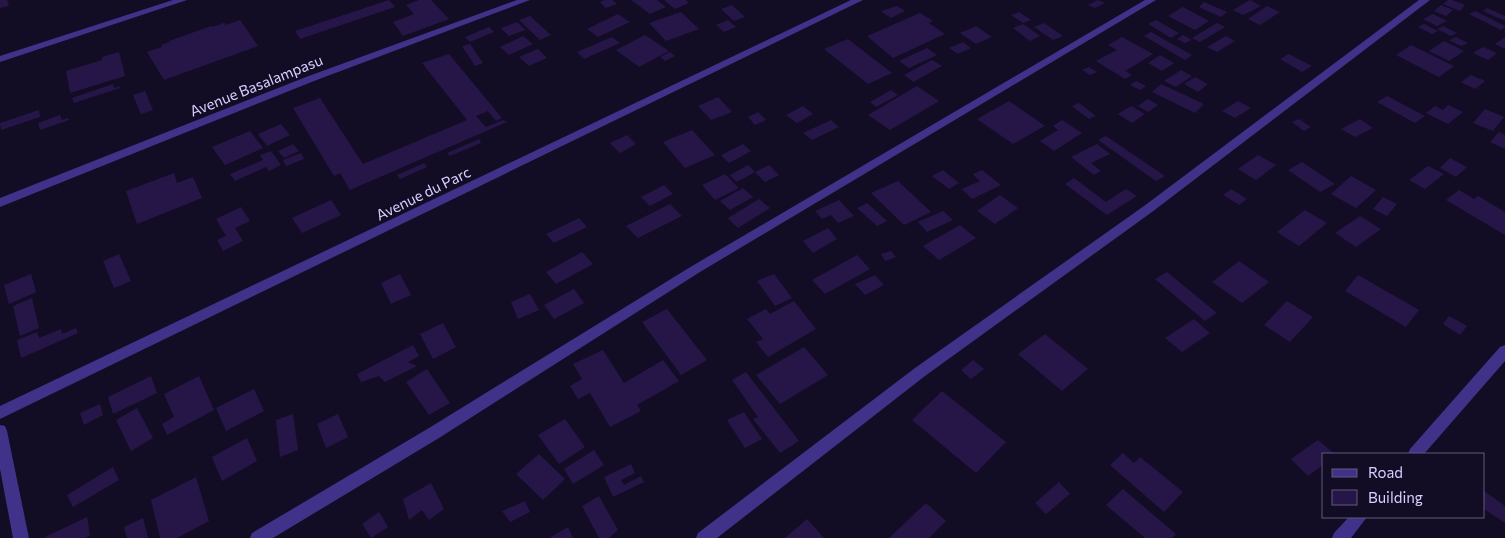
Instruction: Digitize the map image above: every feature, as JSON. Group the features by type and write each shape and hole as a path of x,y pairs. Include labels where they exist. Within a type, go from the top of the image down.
{"street":[{"path":"0,59 182,0"},
{"name":"Avenue Basalampasu","path":"0,203 310,80 525,0"},
{"name":"Avenue du Parc","path":"0,412 858,0"},
{"path":"258,538 434,433 696,269 1151,0"},
{"path":"704,538 920,372 1148,209 1425,0"},
{"path":"1416,453 1505,351"},
{"path":"0,431 21,538"},
{"path":"1340,538 1358,518"}],"building":[{"path":"0,0 7,0 9,6 0,8"},
{"path":"389,0 395,7 300,39 295,31"},
{"path":"419,0 431,0 449,19 403,36 393,22 414,14 406,5"},
{"path":"612,0 617,4 606,8 600,2"},
{"path":"631,0 657,0 666,7 650,14"},
{"path":"664,0 686,0 689,3 675,9"},
{"path":"1098,0 1105,3 1095,8 1088,5"},
{"path":"1250,0 1261,6 1243,15 1233,10"},
{"path":"1448,0 1465,5 1460,11 1443,4"},
{"path":"1204,2 1227,12 1221,17 1199,7"},
{"path":"732,5 745,17 734,21 721,9"},
{"path":"1441,5 1453,10 1446,16 1434,11"},
{"path":"897,6 905,11 891,18 881,11"},
{"path":"1267,6 1280,12 1260,25 1248,19"},
{"path":"1183,7 1209,21 1195,30 1168,16"},
{"path":"1487,8 1505,16 1505,21 1483,11"},
{"path":"1475,11 1505,27 1501,30 1469,14"},
{"path":"681,12 699,29 666,41 649,23"},
{"path":"1019,12 1031,20 1023,23 1011,15"},
{"path":"920,13 933,21 929,23 945,34 893,58 867,36"},
{"path":"618,14 630,22 598,37 587,29"},
{"path":"1433,14 1447,21 1437,26 1423,19"},
{"path":"530,16 551,35 540,40 519,20"},
{"path":"240,20 258,46 164,80 147,52 162,47 161,45 169,41 211,26 224,23 226,25"},
{"path":"728,20 736,27 724,32 716,25"},
{"path":"1156,20 1179,33 1171,38 1148,24"},
{"path":"517,22 525,30 509,36 501,28"},
{"path":"1044,23 1063,36 1053,40 1034,27"},
{"path":"1217,23 1225,27 1200,42 1192,38"},
{"path":"1023,24 1040,36 1030,41 1013,28"},
{"path":"1424,24 1438,31 1432,34 1418,27"},
{"path":"976,26 992,37 976,44 960,33"},
{"path":"1443,26 1457,33 1451,36 1437,29"},
{"path":"489,27 494,32 470,42 465,37"},
{"path":"1151,32 1192,55 1185,60 1144,36"},
{"path":"645,35 669,51 639,67 616,50"},
{"path":"1183,35 1192,40 1185,43 1177,39"},
{"path":"523,36 533,44 509,55 500,47"},
{"path":"1226,36 1235,41 1217,52 1207,47"},
{"path":"612,37 620,43 584,59 577,52"},
{"path":"1122,37 1153,54 1125,71 1132,75 1125,79 1096,61 1117,50 1108,45"},
{"path":"1456,37 1468,43 1461,46 1449,40"},
{"path":"1505,37 1505,49 1495,44"},
{"path":"848,39 892,73 868,84 824,49"},
{"path":"1444,41 1464,51 1449,61 1429,51"},
{"path":"963,42 971,48 958,54 949,48"},
{"path":"470,44 483,63 475,66 462,46"},
{"path":"1411,45 1454,66 1439,77 1396,55"},
{"path":"1483,47 1497,53 1488,60 1473,53"},
{"path":"927,48 937,55 909,68 899,61"},
{"path":"538,49 547,58 529,66 519,57"},
{"path":"119,52 125,76 70,93 66,71 102,60 102,57"},
{"path":"670,52 675,56 665,61 660,57"},
{"path":"449,54 502,118 496,121 488,111 476,116 486,127 503,120 507,122 350,190 340,173 334,176 293,108 320,98 363,164 467,120 422,63"},
{"path":"1289,54 1312,66 1302,72 1280,59"},
{"path":"1160,55 1174,63 1162,71 1148,63"},
{"path":"932,60 942,66 913,82 904,75"},
{"path":"1089,67 1097,72 1090,75 1082,70"},
{"path":"1181,70 1192,76 1176,87 1164,81"},
{"path":"1471,75 1485,81 1475,89 1461,82"},
{"path":"1195,77 1208,84 1198,92 1184,84"},
{"path":"1136,81 1146,86 1140,90 1130,85"},
{"path":"113,84 114,88 119,86 120,88 74,103 72,98"},
{"path":"1161,84 1204,104 1195,113 1152,92"},
{"path":"917,86 939,101 890,130 868,115"},
{"path":"891,90 898,95 876,107 870,102"},
{"path":"145,91 153,110 141,114 133,95"},
{"path":"1387,96 1425,116 1415,123 1377,102"},
{"path":"718,97 732,112 711,120 698,106"},
{"path":"1148,99 1158,105 1148,112 1138,106"},
{"path":"1009,101 1045,126 1013,144 977,119"},
{"path":"1238,101 1251,108 1235,118 1222,111"},
{"path":"1079,103 1096,116 1089,119 1072,106"},
{"path":"1448,105 1463,112 1448,124 1426,113 1435,106 1443,110"},
{"path":"803,106 813,114 797,123 786,115"},
{"path":"1131,106 1145,114 1132,123 1118,114"},
{"path":"1485,109 1504,117 1493,131 1473,123"},
{"path":"39,110 40,117 1,130 0,123"},
{"path":"758,112 766,120 755,125 748,117"},
{"path":"60,115 62,120 68,118 69,120 40,130 38,123"},
{"path":"1299,119 1311,127 1304,131 1292,122"},
{"path":"1360,119 1373,128 1355,137 1341,129"},
{"path":"831,120 839,127 812,140 803,133"},
{"path":"1062,120 1082,133 1054,151 1040,141 1058,130 1053,126"},
{"path":"281,124 290,135 267,146 258,134"},
{"path":"692,130 715,155 685,168 663,142"},
{"path":"250,131 263,148 225,165 212,147"},
{"path":"1499,132 1505,135 1505,149 1490,142"},
{"path":"627,135 636,144 620,153 610,143"},
{"path":"1106,136 1165,176 1156,181 1098,140"},
{"path":"479,139 481,143 450,156 447,153"},
{"path":"293,144 299,151 284,158 278,151"},
{"path":"743,144 751,151 729,163 721,155"},
{"path":"1097,144 1110,154 1091,163 1101,171 1094,175 1071,157"},
{"path":"271,151 281,165 269,171 266,167 235,181 230,174 263,160 260,155"},
{"path":"301,153 304,159 286,166 283,160"},
{"path":"1258,155 1276,165 1256,180 1238,169"},
{"path":"1450,158 1467,167 1456,177 1440,168"},
{"path":"1302,162 1335,184 1320,192 1288,170"},
{"path":"424,163 427,167 400,179 397,175"},
{"path":"748,165 755,172 737,182 730,175"},
{"path":"769,165 779,175 765,182 755,172"},
{"path":"1428,166 1444,174 1425,189 1409,180"},
{"path":"943,170 959,183 949,189 932,176"},
{"path":"982,170 1001,185 972,199 962,189 980,181 973,174"},
{"path":"174,173 177,183 193,177 202,198 137,224 126,191"},
{"path":"725,174 739,188 715,200 702,185"},
{"path":"1351,176 1376,190 1356,208 1331,194"},
{"path":"1074,178 1106,202 1126,189 1137,196 1107,215 1065,184"},
{"path":"898,181 931,212 904,225 871,193"},
{"path":"664,185 673,194 650,206 641,197"},
{"path":"743,188 753,197 730,210 720,201"},
{"path":"1231,189 1247,199 1239,205 1223,195"},
{"path":"1459,190 1474,199 1478,196 1505,212 1505,235 1446,200"},
{"path":"1000,195 1018,208 995,224 977,211"},
{"path":"1383,197 1397,204 1387,216 1373,209"},
{"path":"759,199 770,208 738,228 728,218"},
{"path":"331,200 341,215 302,233 292,218"},
{"path":"839,200 854,216 838,223 831,215 822,219 815,211"},
{"path":"867,203 887,221 877,226 857,208"},
{"path":"670,204 682,216 638,238 626,226"},
{"path":"241,207 250,221 235,228 243,241 223,251 217,240 226,236 216,219"},
{"path":"1305,210 1327,223 1299,246 1277,232"},
{"path":"943,211 953,220 927,232 918,222"},
{"path":"1360,216 1381,229 1356,247 1335,233"},
{"path":"579,218 587,227 554,243 546,234"},
{"path":"960,225 976,238 939,260 923,246"},
{"path":"828,228 837,239 813,253 803,241"},
{"path":"891,251 896,257 885,261 881,254"},
{"path":"582,252 593,264 556,284 546,272"},
{"path":"119,254 131,281 114,288 103,261"},
{"path":"857,255 870,269 825,294 812,280"},
{"path":"1239,261 1269,282 1242,303 1212,282"},
{"path":"1167,272 1217,313 1205,321 1155,279"},
{"path":"31,274 36,292 9,304 4,285"},
{"path":"400,274 411,295 391,304 381,283"},
{"path":"774,274 792,298 775,306 757,281"},
{"path":"875,275 884,285 865,295 855,284"},
{"path":"1358,275 1419,310 1406,327 1345,291"},
{"path":"574,289 584,303 554,319 544,305"},
{"path":"530,294 539,310 518,319 511,302"},
{"path":"32,298 39,328 20,336 13,306"},
{"path":"794,301 816,329 768,357 756,342 763,339 747,319 766,309 770,314"},
{"path":"1287,301 1313,317 1290,342 1264,325"},
{"path":"667,309 707,360 681,375 642,322"},
{"path":"1449,316 1467,326 1460,335 1443,324"},
{"path":"1194,319 1210,333 1182,352 1165,338"},
{"path":"443,323 456,347 433,359 420,334"},
{"path":"76,328 78,333 21,358 17,340 37,332 39,338 61,329 62,334"},
{"path":"1045,334 1088,369 1062,391 1018,354"},
{"path":"413,345 419,356 408,362 417,366 385,382 379,376 361,382 357,374"},
{"path":"804,347 828,375 780,404 756,375"},
{"path":"603,350 624,383 663,360 679,381 637,405 641,411 610,427 590,393 578,399 570,386 582,379 573,364"},
{"path":"973,360 984,369 971,379 961,370"},
{"path":"427,369 450,403 429,415 406,382"},
{"path":"746,372 799,441 780,453 753,419 758,417 732,380"},
{"path":"151,376 157,393 113,414 108,397"},
{"path":"199,376 214,410 167,435 162,424 174,417 164,394"},
{"path":"254,389 264,411 226,431 216,408"},
{"path":"942,391 1006,442 976,473 912,420"},
{"path":"100,404 103,415 84,425 80,413"},
{"path":"137,408 153,438 131,451 116,420"},
{"path":"744,412 762,439 745,448 727,420"},
{"path":"293,414 298,450 280,457 276,420"},
{"path":"338,414 348,437 326,448 317,424"},
{"path":"565,419 585,447 559,464 538,435"},
{"path":"247,438 257,461 222,481 212,457"},
{"path":"1318,440 1334,453 1322,453 1322,466 1308,476 1291,459"},
{"path":"594,450 604,465 573,484 564,469"},
{"path":"1123,453 1134,463 1140,457 1183,492 1164,512 1110,465"},
{"path":"539,454 565,479 543,500 516,474"},
{"path":"631,464 635,473 621,480 624,485 641,476 644,482 613,497 604,477"},
{"path":"113,467 119,480 73,507 67,495"},
{"path":"196,477 209,521 177,538 160,538 151,500"},
{"path":"1059,482 1070,494 1046,514 1035,503"},
{"path":"431,483 444,509 429,520 422,510 409,520 403,499"},
{"path":"1123,489 1176,534 1172,538 1145,538 1106,505"},
{"path":"1485,492 1505,506 1505,523 1485,510"},
{"path":"599,496 618,530 609,538 599,538 582,506"},
{"path":"525,501 530,512 510,522 502,511"},
{"path":"926,503 946,521 929,538 889,538"},
{"path":"379,512 388,527 371,538 362,524"},
{"path":"87,517 90,535 85,538 43,538"},
{"path":"143,518 148,538 127,538 124,527"},
{"path":"807,519 824,538 785,538"},
{"path":"568,527 573,538 549,538"}]}
